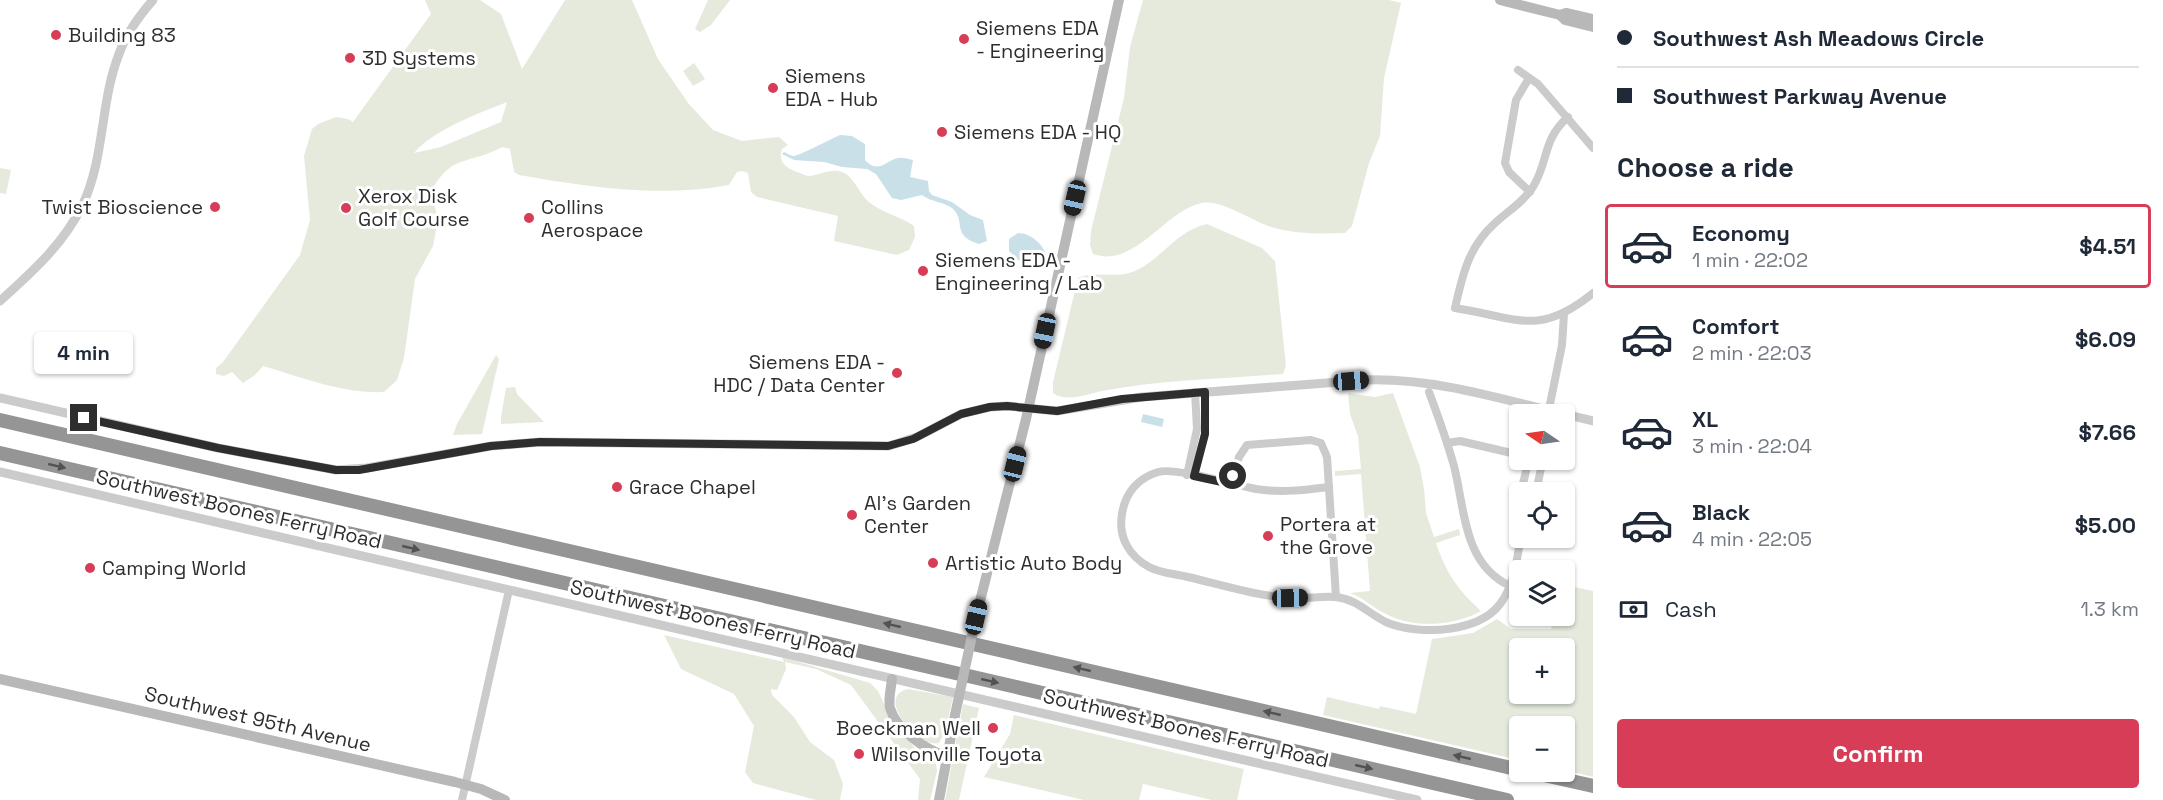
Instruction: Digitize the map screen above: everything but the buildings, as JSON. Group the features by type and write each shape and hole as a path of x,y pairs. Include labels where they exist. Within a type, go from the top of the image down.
{"highway":[{"path":"0,420 1509,767"},
{"path":"0,453 1507,800"},
{"path":"1575,782 1593,786"}],"main road":[{"path":"939,800 976,617 1028,409 1119,0"},
{"path":"1500,0 1560,15 1565,20 1593,27"},
{"path":"1560,15 1566,13 1593,19"},
{"name":"Southwest 95th Avenue","path":"0,679 465,784 505,800"},
{"path":"892,679 890,702 893,714 921,745 935,753 947,756"}],"street":[{"path":"0,301 51,252 78,214 92,177 118,54 128,34 153,0"},
{"path":"1518,70 1538,84 1593,148"},
{"path":"1529,78 1516,100 1505,163 1509,172 1530,192"},
{"path":"1568,117 1553,131 1540,173 1530,192 1493,225 1478,243 1464,272 1455,308 1519,322 1547,320 1564,314 1593,294"},
{"path":"1549,404 1562,345 1564,314"},
{"path":"0,398 218,448 323,469 343,470 367,468 491,446 540,442 888,446 913,439 943,422 976,410 998,406 1061,411 1116,400 1366,380 1401,380 1435,384 1512,404"},
{"path":"1191,475 1200,392"},
{"path":"1429,392 1458,480 1462,511 1477,553 1484,566 1494,577 1509,585"},
{"path":"1575,417 1593,421"},
{"path":"1231,484 1247,445 1311,440 1321,443 1326,451 1336,597"},
{"path":"1447,444 1460,441 1509,452"},
{"path":"1329,487 1280,491 1256,489 1167,471 1156,473 1140,481 1128,494 1123,508 1121,527 1125,543 1135,557 1153,569 1290,598 1336,597 1359,604 1396,626 1432,630 1483,620 1498,607 1509,588"},
{"name":"Southwest Boones Ferry Road","path":"0,472 1417,800"},
{"path":"462,800 509,590"}],"shaded area":[{"path":"425,0 480,0 501,14 522,69 565,0 632,0 658,59 688,103 713,130 742,141 779,137 788,145 782,149 781,157 789,168 808,176 834,171 846,174 869,202 914,226 915,237 909,250 897,255 834,241 838,216 757,197 751,192 748,173 742,171 737,172 729,185 703,189 650,191 597,187 519,175 514,172 510,149 502,147 454,165 438,180 431,192 438,219 433,246 415,279 404,358 397,380 384,392 338,388 263,366 243,383 232,372 224,376 216,374 216,368 223,362 300,255 310,220 304,156 312,129 336,117 353,122 431,14","holes":["507,102 501,122 441,147 414,153 444,130"]},
{"path":"708,0 730,0 711,25 700,32 695,29"},
{"path":"1143,0 1389,0 1401,3 1384,78 1380,136 1369,163 1352,226 1345,233 1289,231 1263,224 1218,204 1202,203 1175,216 1149,237 1123,253 1108,256 1093,254 1090,245 1091,231 1124,98 1130,47"},
{"path":"694,63 705,79 693,86 683,71"},
{"path":"0,168 11,170 6,194 0,193"},
{"path":"1207,224 1262,248 1275,261 1286,366 1283,374 1147,384 1071,398 1053,393 1053,382 1078,278 1091,275 1122,274 1137,270 1187,232"},
{"path":"496,355 499,359 482,434 453,435 457,424"},
{"path":"515,387 517,394 544,422 501,424 506,388"},
{"path":"1348,393 1375,397 1393,393 1420,467 1426,513 1434,537 1459,529 1460,535 1436,543 1440,554 1454,580 1481,611 1459,620 1421,624 1397,619 1350,593 1370,591 1361,474 1335,476 1335,471 1361,469 1358,436 1350,414"},
{"path":"1575,587 1593,591 1593,777 1575,772 1575,716 1509,716 1509,758 1323,715 1327,697 1379,709 1380,706 1416,714 1432,639 1473,633 1497,619 1511,629 1551,629 1552,626 1575,626"},
{"path":"664,635 784,662 782,657 870,683 878,691 891,719 915,748 933,759 936,764 937,771 930,800 918,800 920,779 851,685 816,669 785,662 786,669 777,690 771,689 772,695 794,717 810,742 834,760 843,784 840,800 816,800 753,783 745,772 754,726 734,694 681,669"},
{"path":"908,689 953,697 945,732 939,743 930,743 921,738 903,721 897,711 896,701 899,694"},
{"path":"963,704 979,708 959,800 945,800"},
{"path":"1014,715 1244,769 1237,800 1212,800 1143,784 1139,800 1084,800 984,777 1010,734"}],"water":[{"path":"840,135 852,136 865,144 865,160 874,166 898,158 913,160 910,177 928,181 932,195 952,202 970,215 983,220 987,241 979,244 965,236 956,213 949,206 922,195 901,200 892,198 876,174 867,169 794,160 782,154 784,152 793,156 797,155"},
{"path":"1018,233 1032,237 1040,244 1047,257 1045,263 1018,260 1009,251 1009,239"},
{"path":"1143,414 1164,419 1162,427 1141,422"}],"place":[{"name":"Building 83","path":"56,35"},
{"name":"Siemens EDA - Engineering","path":"964,39"},
{"name":"3D Systems","path":"350,58"},
{"name":"Siemens EDA - Hub","path":"773,88"},
{"name":"Siemens EDA - HQ","path":"942,132"},
{"name":"Twist Bioscience","path":"215,207"},
{"name":"Xerox Disk Golf Course","path":"346,208"},
{"name":"Collins Aerospace","path":"529,218"},
{"name":"Siemens EDA - Engineering / Lab","path":"923,271"},
{"name":"Siemens EDA - HDC / Data Center","path":"897,373"},
{"name":"Grace Chapel","path":"617,487"},
{"name":"Al's Garden Center","path":"852,515"},
{"name":"Portera at the Grove","path":"1268,536"},
{"name":"Artistic Auto Body","path":"933,563"},
{"name":"Camping World","path":"90,568"},
{"name":"Boeckman Well","path":"993,728"},
{"name":"Wilsonville Toyota","path":"859,754"}],"route":[{"path":"84,418 323,469 349,470 491,446 540,442 888,446 913,439 961,414 990,407 1007,406 1057,411 1122,399 1205,392 1207,421 1194,476 1231,484 1233,476"}]}
